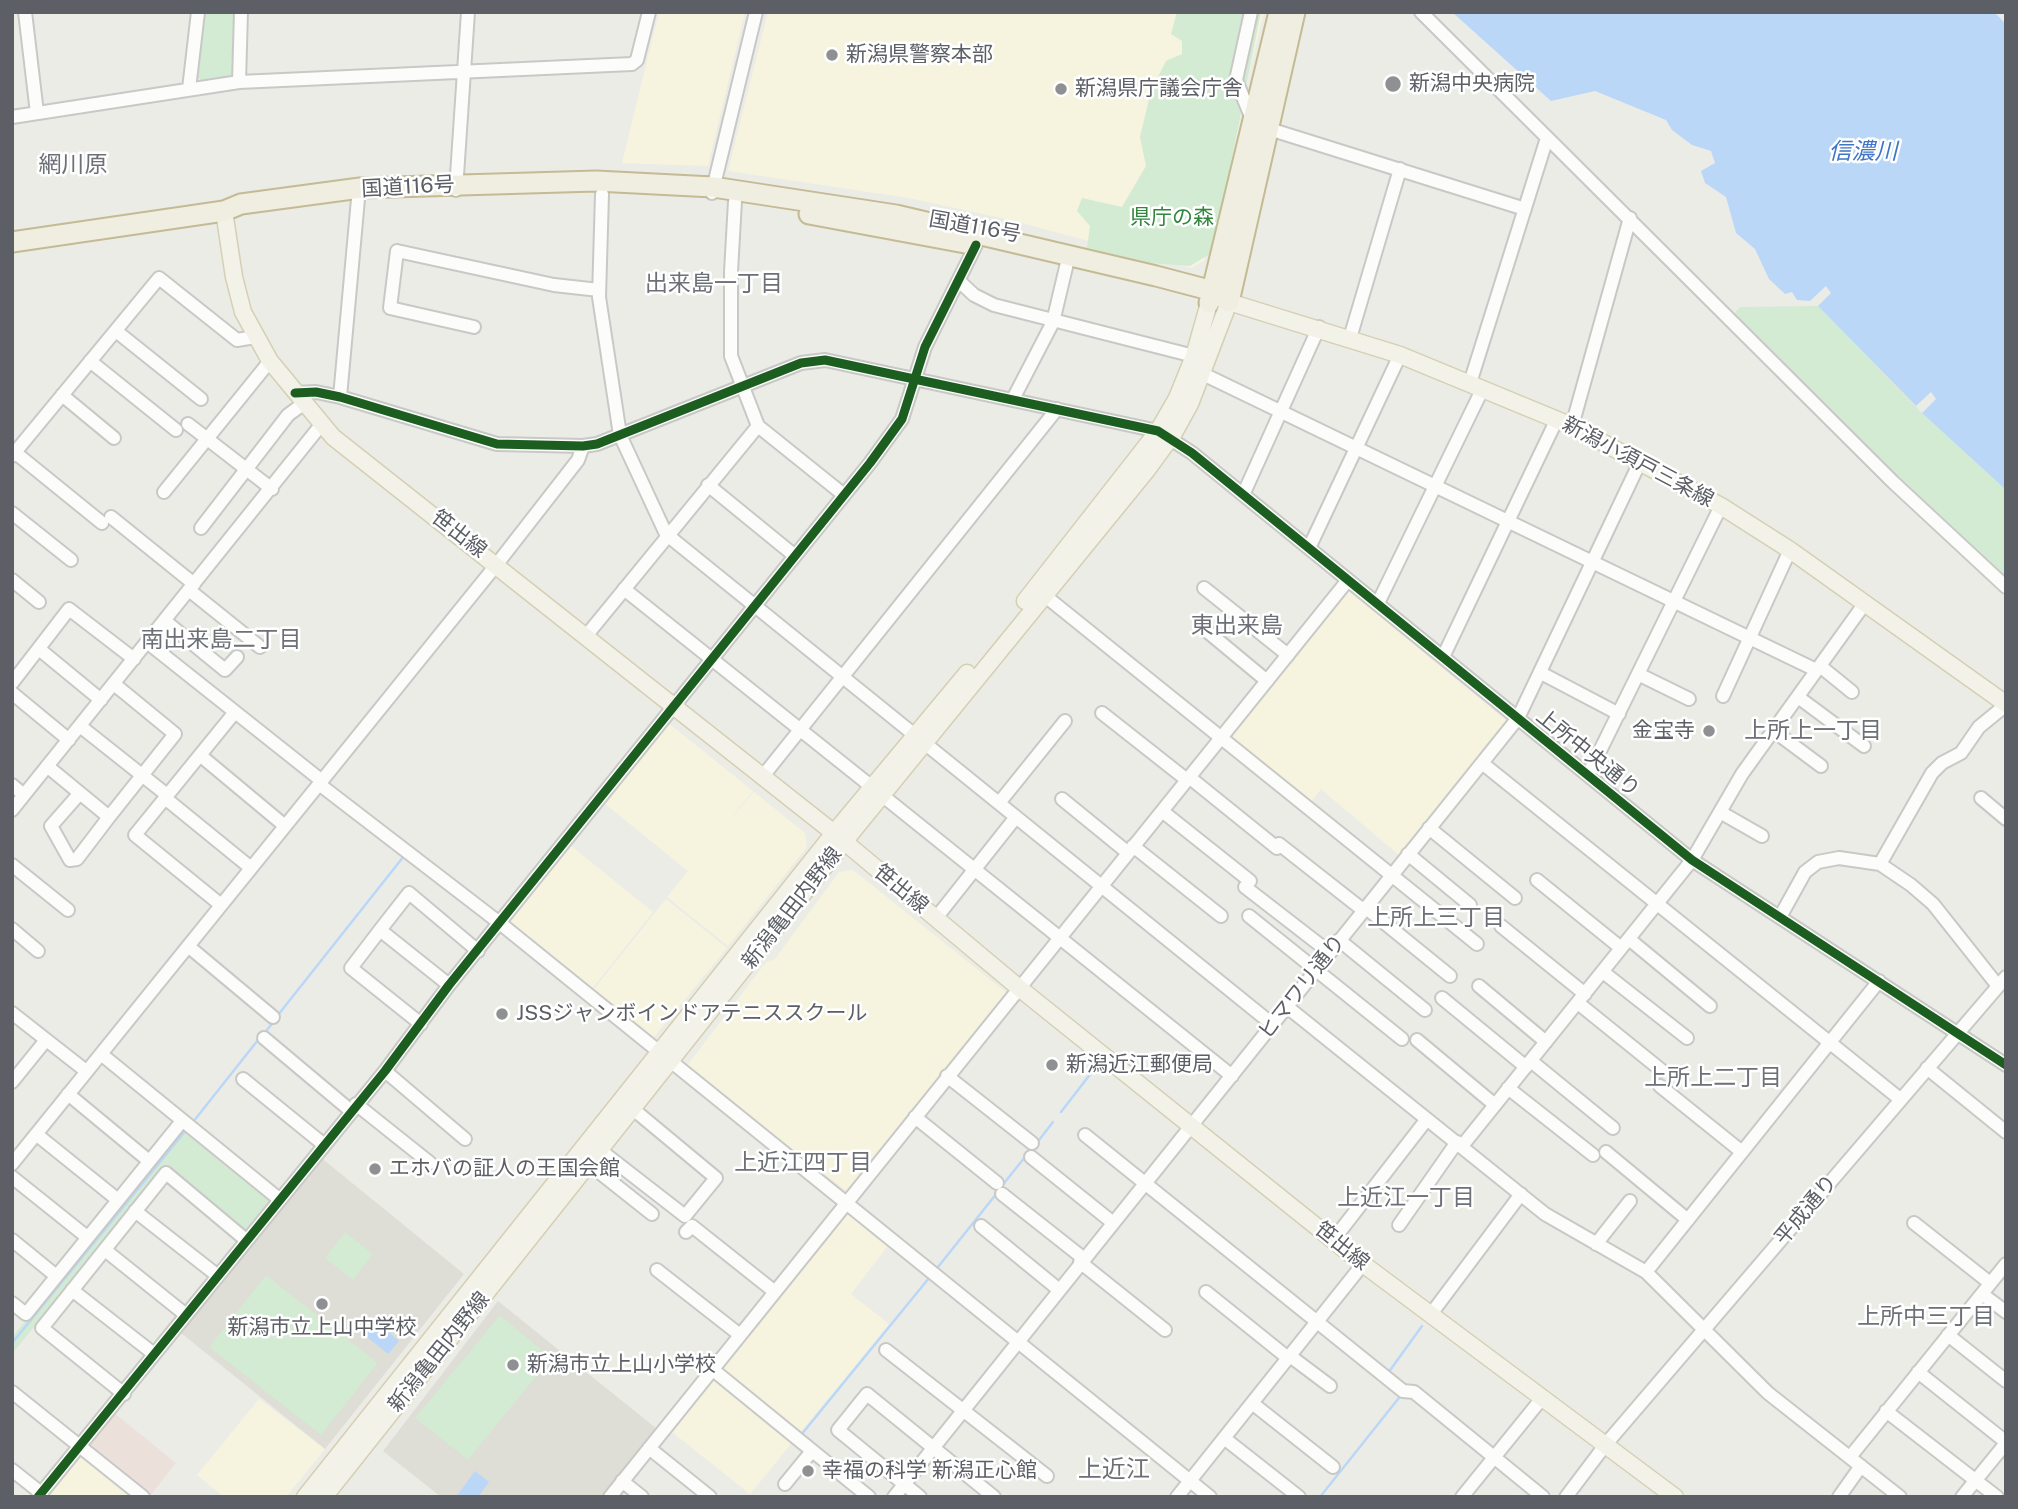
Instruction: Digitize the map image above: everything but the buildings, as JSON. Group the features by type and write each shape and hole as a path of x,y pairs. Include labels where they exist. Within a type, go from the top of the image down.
{"highway":[{"path":"1260,125 1279,12"},
{"path":"1217,299 1260,125 1295,12"},
{"name":"国道116号","path":"223,211 242,214 456,188 596,181 712,192 896,215 1096,260 1217,299"},
{"name":"国道116号","path":"12,242 223,211 241,204 360,188 456,188 602,194 712,192 736,201 1067,263 1217,299"}],"main road":[{"name":"笹出線","path":"223,211 243,312 271,361 321,425 840,837 1018,986 1363,1264 1675,1497"},
{"name":"新潟小須戸三条線","path":"1217,299 1319,327 1400,355 1565,422 1721,506 1790,550 2006,705"},
{"name":"新潟亀田内野線","path":"919,740 981,657 1164,434 1217,299"},
{"name":"新潟亀田内野線","path":"305,1497 664,1058 919,740 1044,595 1164,434 1203,374 1217,299"},
{"name":"新潟亀田内野線","path":"324,1497 633,1109 664,1058"}],"street":[{"path":"25,12 37,113"},
{"path":"189,89 198,12"},
{"path":"239,82 241,12"},
{"path":"456,188 468,12"},
{"path":"12,117 239,82 632,64 637,60 649,12"},
{"path":"712,192 756,12"},
{"path":"1251,12 1236,80 1260,125 1525,209"},
{"path":"1420,12 1893,482 2006,587"},
{"path":"1378,603 1435,484 1477,385 1525,209 1548,138"},
{"path":"1350,338 1400,169"},
{"path":"602,194 599,290 620,435 666,534 1272,1024"},
{"path":"340,397 358,199"},
{"path":"736,201 731,272 731,356 758,426 844,495"},
{"path":"1444,657 1509,523 1565,422 1630,218"},
{"path":"12,1470 39,1495 385,1071 449,985 501,924 844,495 902,419 925,348 976,245"},
{"path":"474,327 390,309 397,251 554,285 599,290"},
{"path":"1013,399 1053,322 1067,263"},
{"path":"255,337 237,340 159,278 13,453 107,520 192,587 260,647"},
{"path":"959,281 974,295 994,305 1194,356"},
{"path":"1243,495 1319,327"},
{"path":"116,331 201,399"},
{"path":"1309,548 1358,450 1400,355"},
{"path":"201,528 299,398 316,391 497,443 583,446 597,444 801,363 825,360 1164,434"},
{"path":"90,361 176,430"},
{"path":"164,492 271,361"},
{"path":"1203,374 1358,450 1435,484 1673,602 1818,668 1852,692"},
{"path":"62,396 114,438"},
{"path":"763,776 1057,409"},
{"path":"188,424 272,489"},
{"path":"12,810 321,425"},
{"path":"586,636 666,534 758,426"},
{"name":"上所中央通り","path":"1164,434 1378,603 1692,860 2006,1065"},
{"path":"12,1164 497,564 578,460 583,446"},
{"name":"ヒマワリ通り","path":"894,1497 1016,1341 1518,718 1640,462"},
{"path":"708,485 794,556"},
{"path":"1588,775 1721,506"},
{"path":"12,513 71,560"},
{"path":"1723,696 1790,550"},
{"path":"12,580 39,602"},
{"path":"610,1497 1100,884 1222,738 1348,580"},
{"path":"1204,588 1288,655"},
{"path":"624,589 1232,1076"},
{"path":"1044,595 1477,944"},
{"path":"1398,1225 1460,1144 1495,1105 1692,860 1742,774 1865,603"},
{"path":"12,682 69,609 134,659"},
{"path":"165,621 225,670 237,657"},
{"path":"1202,627 1267,681"},
{"path":"147,642 501,924 1210,1497"},
{"path":"39,649 101,700"},
{"path":"1541,673 1619,714"},
{"path":"1638,674 1689,699"},
{"path":"80,793 51,826 70,860 77,859 175,734 114,684"},
{"path":"12,693 69,740"},
{"path":"1798,697 1864,746"},
{"path":"1880,864 1932,773 1961,753 1979,727 2006,705"},
{"path":"221,905 135,835 235,712"},
{"path":"1102,713 1450,976"},
{"path":"999,803 1065,721"},
{"path":"80,726 251,868"},
{"path":"1774,731 1821,766"},
{"path":"201,756 285,826"},
{"path":"1482,763 1900,1099"},
{"path":"47,766 109,817"},
{"path":"12,785 24,795"},
{"path":"1981,798 2006,819"},
{"path":"1062,799 1221,916"},
{"path":"1162,811 1329,952"},
{"path":"1720,812 1762,836"},
{"path":"936,918 1016,817"},
{"path":"1429,828 1515,898"},
{"path":"1408,854 1470,905"},
{"path":"1780,917 1805,872 1818,862 1839,858 1880,864 1933,904 2002,982"},
{"path":"12,865 68,910"},
{"path":"1537,880 1710,1006"},
{"path":"421,1024 351,968 380,930 409,893 478,951"},
{"path":"1248,916 1402,1039"},
{"path":"1501,926 1661,1070"},
{"path":"12,929 38,951"},
{"path":"380,930 449,985"},
{"path":"1339,940 1425,1010"},
{"path":"188,946 273,1017"},
{"path":"1603,972 1687,1038"},
{"path":"1646,1272 1879,981"},
{"name":"平成通り","path":"1566,1497 1606,1444 1956,1032 2002,982"},
{"path":"1479,986 1546,1042"},
{"path":"1441,999 1613,1128"},
{"path":"1286,1006 1545,1214 1646,1272 1768,1393 1900,1497"},
{"path":"12,1013 86,1071"},
{"path":"264,1038 430,1163"},
{"path":"12,1082 46,1040"},
{"path":"1417,1040 1495,1105"},
{"path":"101,1054 279,1199"},
{"path":"1927,1068 2006,1132"},
{"path":"385,1071 465,1139"},
{"path":"947,1076 1112,1222"},
{"path":"243,1079 323,1144"},
{"path":"1660,1086 1742,1152"},
{"path":"1508,1088 1593,1156"},
{"path":"68,1094 149,1161"},
{"path":"600,1150 685,1216 716,1178 633,1109"},
{"path":"915,1116 1165,1329"},
{"path":"1334,1239 1427,1119"},
{"path":"12,1303 26,1314 149,1161 187,1126"},
{"path":"36,1134 118,1200"},
{"path":"1085,1135 1403,1391 1414,1392 1496,1455 1543,1497"},
{"path":"1606,1152 1688,1220"},
{"path":"589,1164 652,1214"},
{"path":"124,1394 42,1328 72,1290 166,1173 246,1240"},
{"path":"12,1177 87,1237"},
{"path":"1431,1314 1521,1194"},
{"path":"1596,1244 1630,1201"},
{"path":"135,1211 218,1276"},
{"path":"1914,1223 1986,1288 2006,1312"},
{"path":"686,1232 692,1226 775,1292"},
{"path":"981,1226 1058,1289"},
{"path":"12,1240 55,1275"},
{"path":"105,1250 186,1315"},
{"path":"1177,1497 1363,1264"},
{"path":"1850,1457 2006,1264"},
{"path":"657,1270 740,1335"},
{"path":"72,1290 154,1354"},
{"path":"1206,1292 1330,1386"},
{"path":"1948,1335 2006,1381"},
{"path":"886,1350 1046,1476"},
{"path":"712,1369 869,1497"},
{"path":"1918,1372 2005,1445 1962,1497"},
{"path":"12,1392 143,1497"},
{"path":"919,1497 838,1430 867,1394 994,1497"},
{"path":"1462,1497 1544,1397"},
{"path":"1252,1403 1333,1467"},
{"path":"1886,1411 1997,1497"},
{"path":"1224,1438 1299,1497"},
{"path":"649,1448 710,1497"},
{"path":"785,1484 813,1451"},
{"path":"1839,1497 1861,1466"},
{"path":"622,1481 642,1497"}],"shaded area":[{"path":"659,12 745,12 708,166 622,163"},
{"path":"768,12 1264,12 1204,261 1191,268 1006,219 909,198 728,171"},
{"path":"1345,588 1508,722 1401,857 1321,789 1309,804 1227,737"},
{"path":"667,722 753,791 724,827 754,792 805,833 807,847 728,946 667,897 688,871 604,803"},
{"path":"570,845 653,912 592,989 508,922"},
{"path":"853,870 1008,994 848,1192 686,1067 766,962 775,959 839,872"},
{"path":"666,899 727,948 653,1038 594,989"},
{"name":"新潟市立上山中学校","path":"319,1156 464,1274 325,1449 181,1333"},
{"path":"848,1209 890,1243 851,1294 889,1324 750,1494 668,1429"},
{"name":"新潟市立上山小学校","path":"498,1301 657,1429 604,1497 441,1497 383,1451"},
{"path":"259,1399 325,1449 286,1497 224,1497 197,1475"},
{"path":"113,1412 176,1463 150,1496 87,1445"},
{"path":"79,1452 136,1497 44,1497"}],"green space":[{"path":"198,12 234,12 233,75 230,77 203,81 198,78"},
{"name":"県庁の森","path":"1177,12 1261,12 1213,252 1190,266 1148,263 1087,248 1090,226 1077,211 1082,198 1122,207 1146,166 1140,137 1151,91 1166,61 1182,54 1182,41 1171,34"},
{"path":"1818,306 1922,413 2006,490 2006,583 1843,426 1734,314 1740,307"},
{"path":"182,1130 271,1202 247,1234 164,1168 12,1354 12,1337"},
{"path":"345,1232 373,1254 353,1280 325,1258"},
{"path":"266,1275 378,1363 321,1435 209,1347"},
{"path":"500,1315 551,1358 468,1460 415,1418"}],"water":[{"name":"信濃川","path":"1452,12 1994,12 2006,24 2006,490 1922,413 1936,399 1931,392 1916,406 1818,306 1831,293 1826,286 1810,301 1797,300 1792,292 1785,294 1769,279 1755,249 1736,233 1726,197 1705,183 1701,171 1715,163 1711,151 1692,145 1672,130 1666,120 1595,91 1551,101"},
{"path":"372,1318 399,1341 388,1354 361,1332"},
{"path":"475,1471 489,1482 478,1497 456,1497"}],"waterway":[{"path":"278,1015 404,856"},
{"path":"263,1035 274,1021"},
{"path":"193,1122 258,1040"},
{"path":"1061,1112 1095,1068"},
{"path":"1036,1144 1053,1122"},
{"path":"12,1343 186,1130"},
{"path":"1001,1187 1025,1157"},
{"path":"938,1267 997,1193"},
{"path":"801,1435 929,1278"},
{"path":"1388,1373 1422,1326"},
{"path":"1320,1497 1402,1394"}],"cycle path":[{"path":"38,1497 385,1071 449,985 870,463 902,419 925,347 976,245"},
{"path":"295,393 316,392 340,397 497,444 583,446 597,444 801,363 825,360 1158,431 1192,453 1692,860 2006,1065"}],"place":[{"name":"新潟県警察本部","path":"832,55"},
{"name":"新潟中央病院","path":"1393,84"},
{"name":"新潟県庁議会庁舎","path":"1061,89"},
{"name":"金宝寺","path":"1709,731"},
{"name":"JSSジャンボインドアテニススクール","path":"502,1014"},
{"name":"新潟近江郵便局","path":"1052,1065"},
{"name":"エホバの証人の王国会館","path":"375,1169"},
{"name":"新潟市立上山中学校","path":"322,1304"},
{"name":"新潟市立上山小学校","path":"513,1365"},
{"name":"幸福の科学 新潟正心館","path":"808,1471"}],"district":[{"name":"網川原","path":"73,165"},
{"name":"出来島一丁目","path":"714,284"},
{"name":"東出来島","path":"1237,626"},
{"name":"南出来島二丁目","path":"221,640"},
{"name":"上所上一丁目","path":"1813,731"},
{"name":"上所上三丁目","path":"1436,918"},
{"name":"上所上二丁目","path":"1713,1078"},
{"name":"上近江四丁目","path":"803,1163"},
{"name":"上近江一丁目","path":"1406,1198"},
{"name":"上所中三丁目","path":"1926,1317"},
{"name":"上近江","path":"1114,1470"}]}
